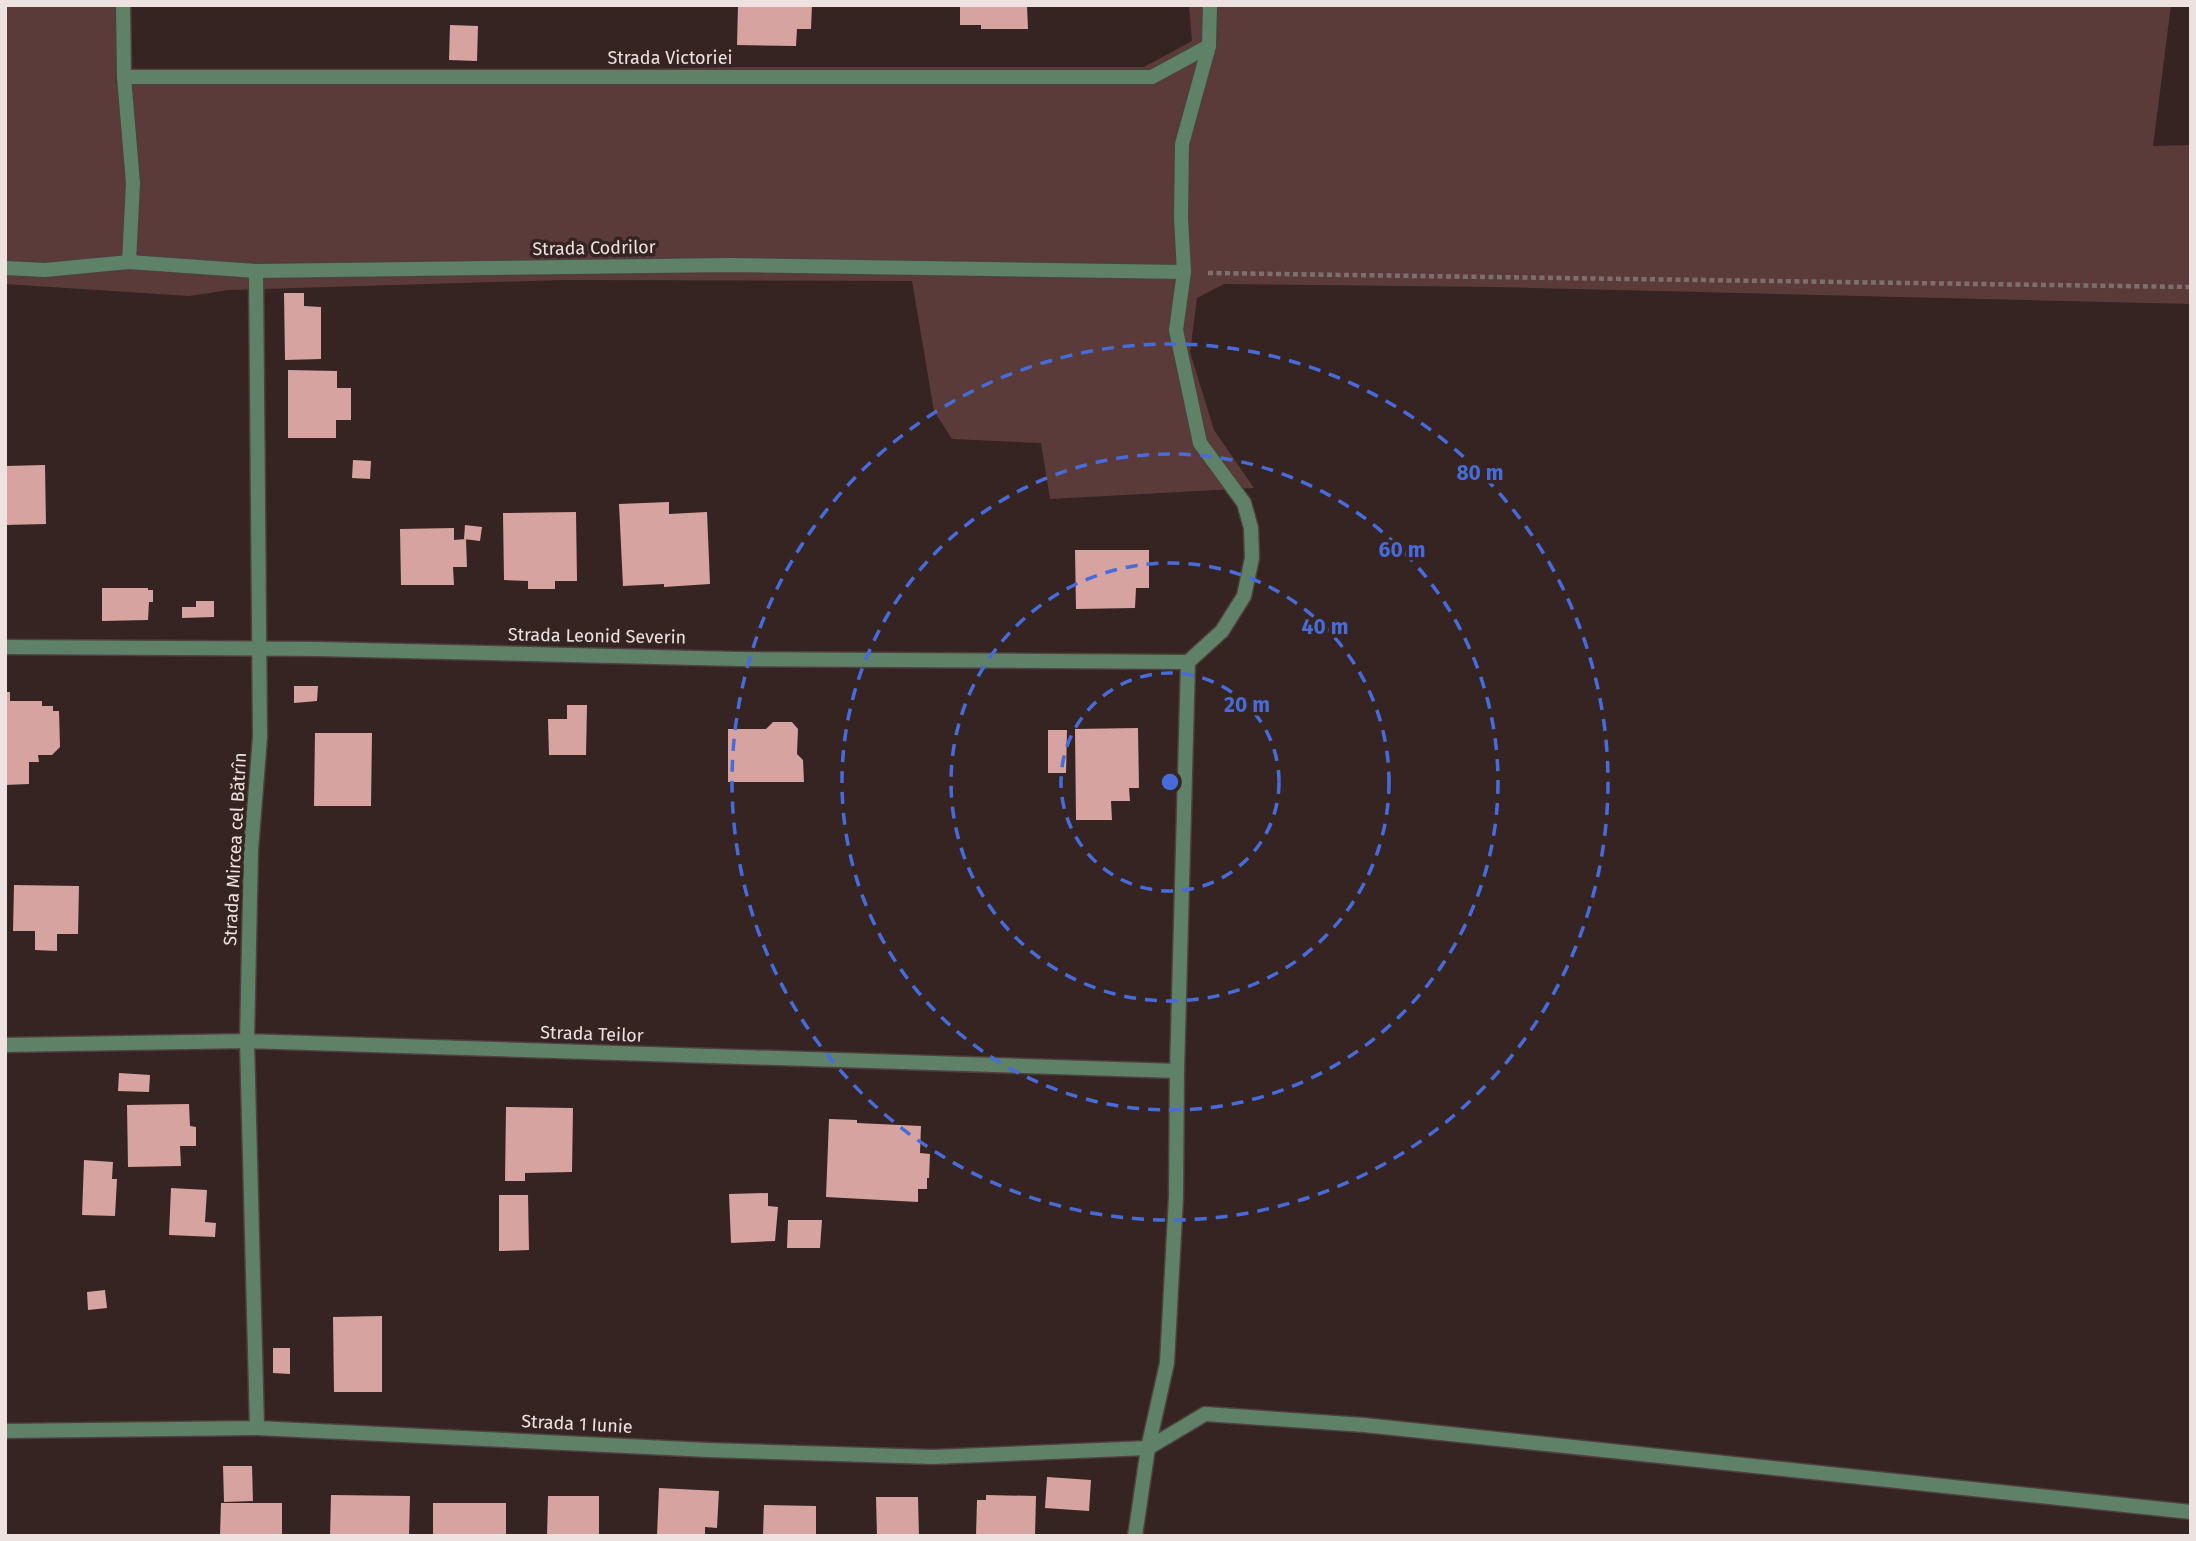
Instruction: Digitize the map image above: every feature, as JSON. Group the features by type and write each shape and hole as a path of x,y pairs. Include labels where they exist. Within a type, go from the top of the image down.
{"street":[{"path":"123,5 124,77 133,183 129,262"},
{"path":"1135,1536 1148,1448 1167,1363 1176,1197 1188,662 1222,631 1244,596 1252,558 1251,528 1244,502 1200,443 1176,330 1184,272 1181,218 1182,144 1209,46 1210,5"},
{"name":"Strada Victoriei","path":"124,77 1152,77 1209,46"},
{"name":"Strada Codrilor","path":"5,268 46,270 129,262 256,271 731,265 1184,272"},
{"name":"Strada Mircea cel Bătrîn","path":"256,271 260,737 251,850 247,1041 257,1428"},
{"name":"Strada Leonid Severin","path":"5,648 317,649 738,659 1188,662"},
{"name":"Strada Teilor","path":"5,1045 247,1041 1177,1071"},
{"path":"1148,1448 1205,1414 1364,1425 2191,1512"},
{"name":"Strada 1 Iunie","path":"5,1431 257,1428 708,1450 933,1457 1148,1448"}],"path":[{"path":"1184,272 2191,287"}],"shaded area":[{"path":"5,5 122,5 115,83 723,67 1144,67 1192,41 1189,5 2171,5 2153,146 2191,145 2191,304 1492,287 1224,284 1197,298 1190,352 1214,430 1254,488 1050,499 1041,443 952,439 934,411 912,281 564,280 229,290 189,296 5,284"}],"building":[{"path":"738,5 812,5 811,29 797,29 796,46 737,45"},
{"path":"960,5 1027,5 1028,29 981,29 981,25 960,25"},
{"path":"450,25 478,26 477,61 449,60"},
{"path":"284,293 304,293 304,306 321,307 321,359 285,360"},
{"path":"288,370 337,371 337,388 351,388 351,420 336,420 336,438 288,438"},
{"path":"353,460 371,461 370,479 352,478"},
{"path":"45,465 46,524 5,525 5,466"},
{"path":"669,502 669,514 707,512 710,584 623,586 619,504"},
{"path":"576,512 577,581 555,581 555,589 528,589 528,581 504,580 503,513"},
{"path":"465,525 482,527 480,541 464,539"},
{"path":"454,528 454,540 466,539 467,567 453,567 454,585 401,585 400,529"},
{"path":"1075,550 1149,550 1149,588 1136,588 1135,608 1076,609"},
{"path":"102,588 153,590 148,620 102,621"},
{"path":"196,601 214,601 214,617 182,618 182,607 196,607"},
{"path":"294,686 318,686 317,701 294,703"},
{"path":"5,692 10,692 10,701 42,701 42,706 53,706 53,711 59,711 60,747 52,755 38,755 39,762 29,762 29,784 5,785"},
{"path":"567,705 587,705 586,755 549,755 548,719 567,719"},
{"path":"773,722 792,722 798,729 797,754 803,760 804,782 728,782 728,729 766,729"},
{"path":"1138,728 1139,788 1129,788 1130,801 1111,801 1112,820 1076,820 1075,729"},
{"path":"1048,730 1067,730 1066,773 1048,773"},
{"path":"315,733 372,733 371,806 314,806"},
{"path":"14,885 79,886 78,934 57,934 57,951 35,950 35,931 13,931"},
{"path":"119,1073 150,1075 149,1092 118,1091"},
{"path":"189,1104 190,1126 196,1127 196,1146 180,1146 181,1166 128,1167 127,1105"},
{"path":"506,1107 573,1108 572,1172 525,1173 525,1181 505,1181"},
{"path":"829,1119 921,1126 920,1153 930,1154 927,1189 918,1189 918,1202 826,1197"},
{"path":"84,1160 113,1162 112,1179 117,1179 115,1216 82,1215"},
{"path":"171,1188 207,1190 205,1222 216,1223 215,1237 169,1235"},
{"path":"768,1193 768,1206 778,1207 775,1241 731,1243 729,1194"},
{"path":"499,1195 528,1195 529,1250 499,1251"},
{"path":"788,1220 822,1220 820,1248 787,1248"},
{"path":"105,1290 107,1308 88,1310 87,1292"},
{"path":"382,1316 382,1392 334,1392 333,1317"},
{"path":"273,1348 290,1348 290,1374 273,1373"},
{"path":"223,1466 252,1466 253,1501 224,1502"},
{"path":"1047,1477 1091,1480 1089,1511 1045,1508"},
{"path":"659,1488 719,1491 717,1528 705,1527 705,1536 657,1536"},
{"path":"331,1495 410,1496 409,1536 330,1536"},
{"path":"986,1495 1036,1496 1035,1536 976,1536 977,1500 986,1500"},
{"path":"548,1496 599,1496 599,1536 547,1536"},
{"path":"876,1497 918,1497 919,1536 877,1536"},
{"path":"221,1503 282,1503 282,1536 220,1536"},
{"path":"433,1503 506,1503 506,1536 433,1536"},
{"path":"764,1505 816,1506 816,1536 763,1536"}]}
